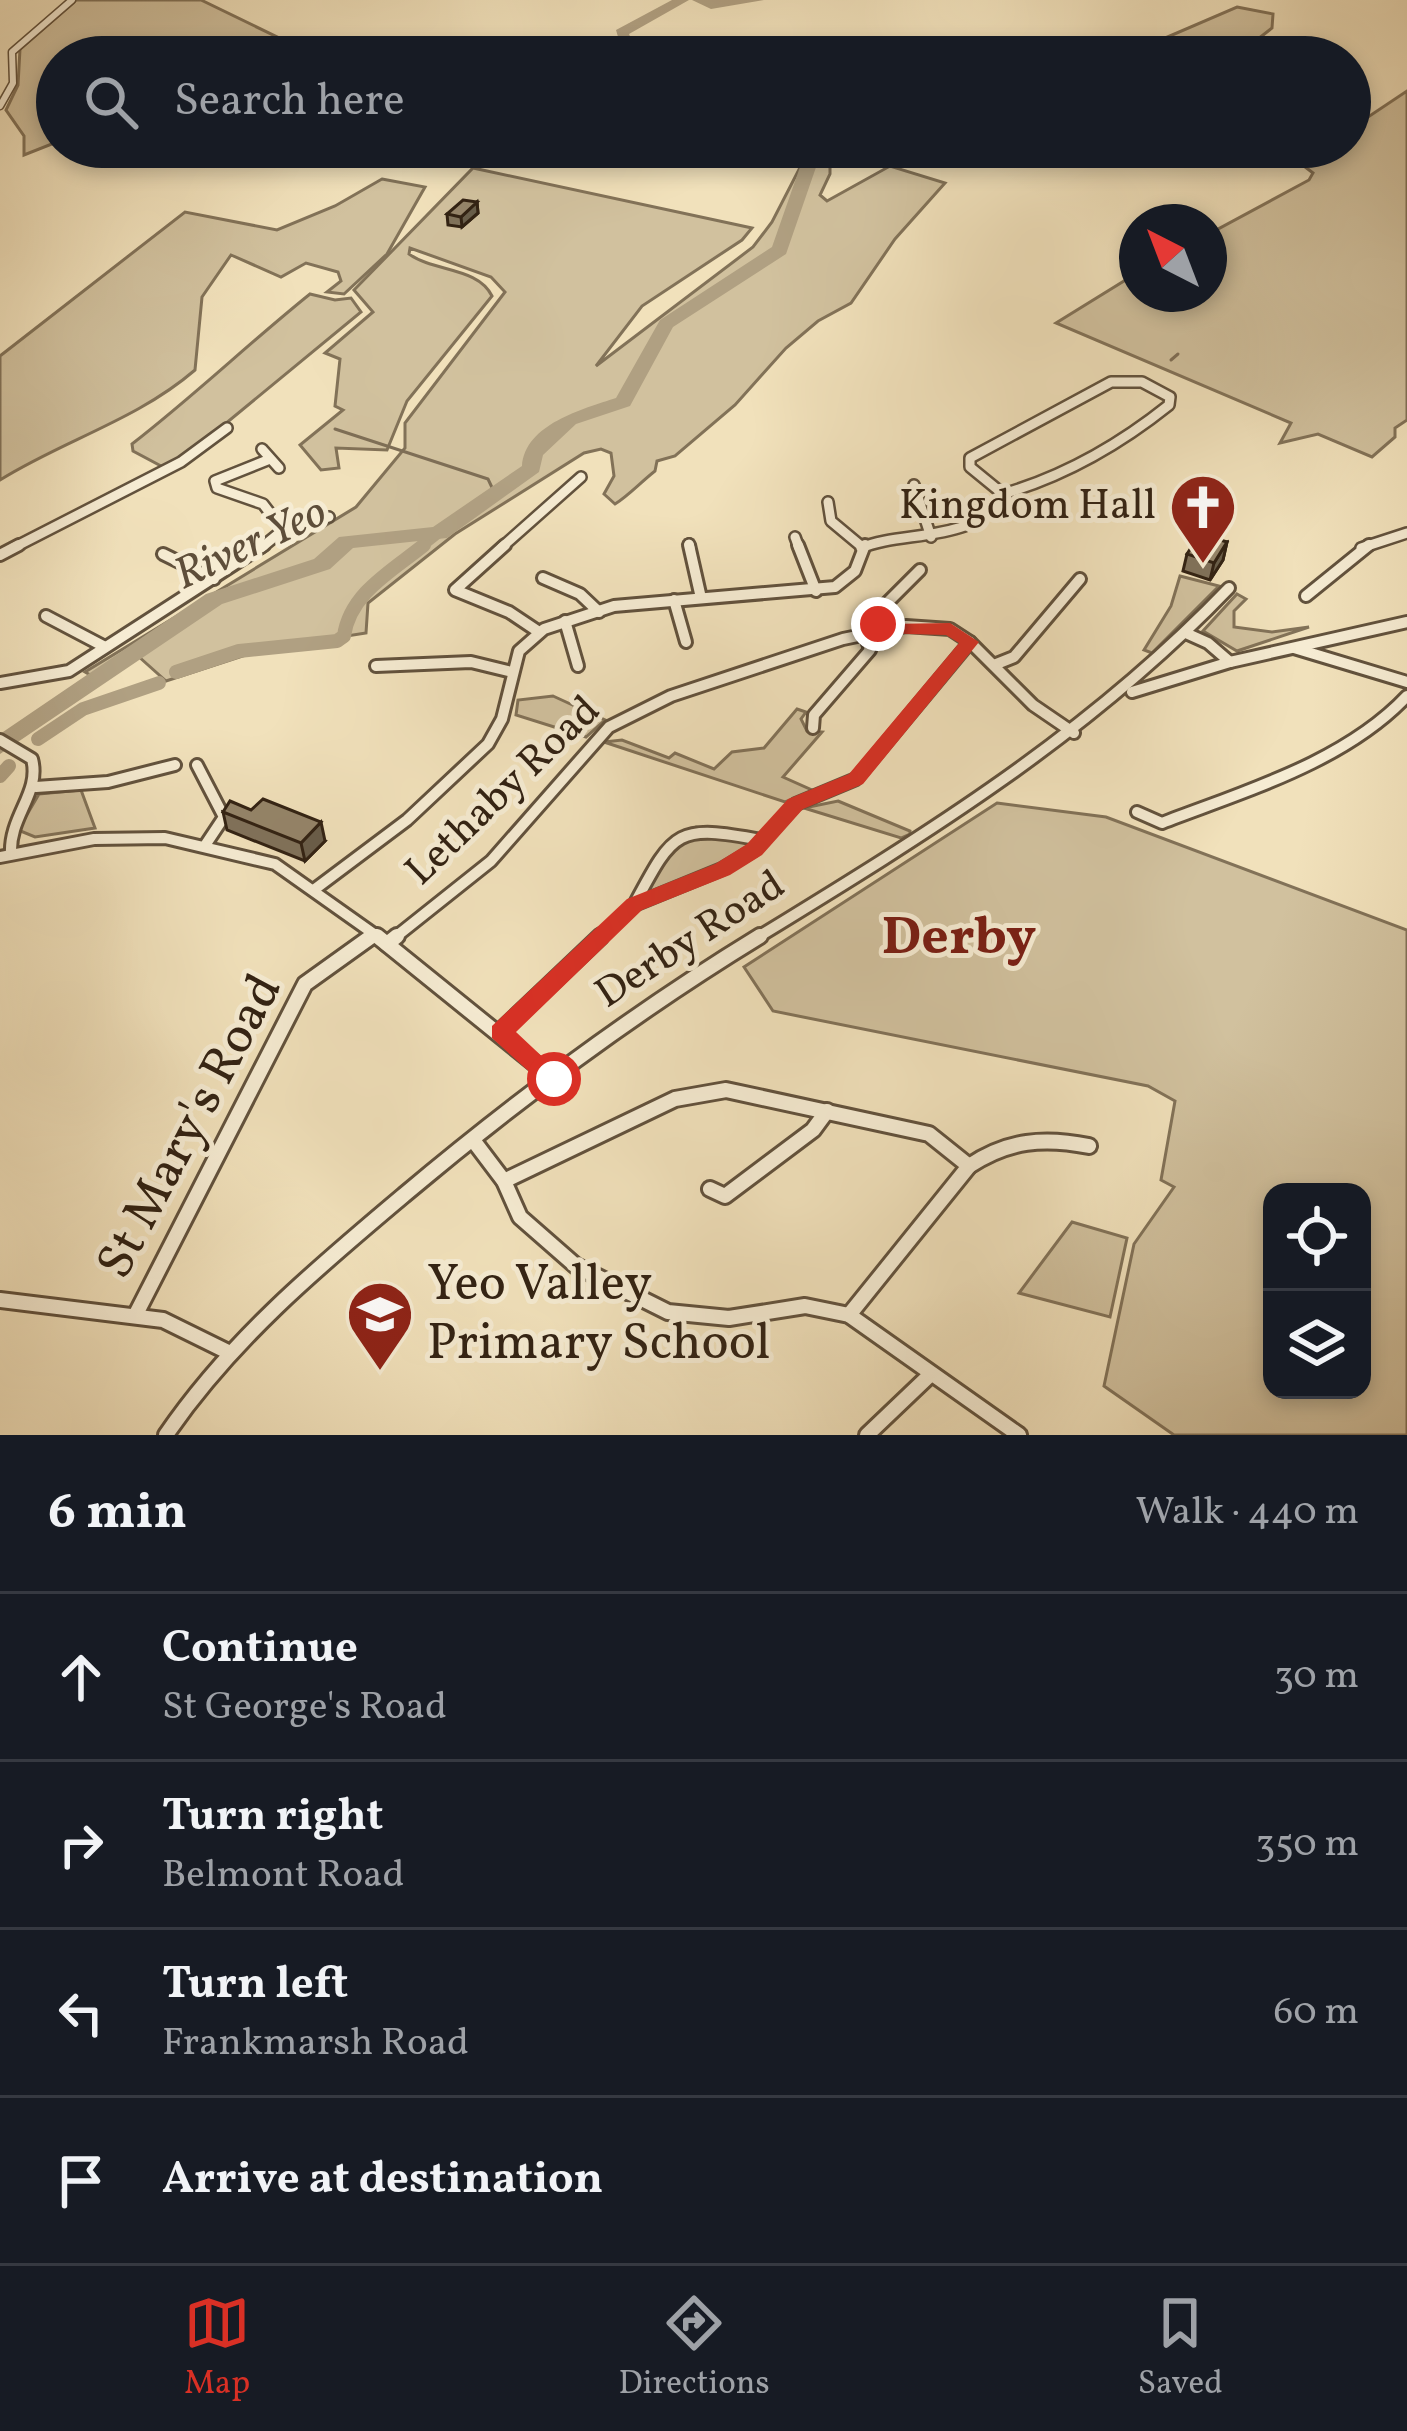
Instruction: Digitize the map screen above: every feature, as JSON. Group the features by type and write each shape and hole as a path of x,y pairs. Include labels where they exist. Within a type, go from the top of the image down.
{"street":[{"path":"0,106 13,83 12,52 72,0"},
{"path":"828,502 831,521 861,546 931,537 996,508 1003,494 1078,462 1164,410 1170,397 1142,382 1111,382 970,458 970,467 1003,494"},
{"path":"0,555 181,461 227,428"},
{"path":"270,459 215,481 217,488 263,504 283,530"},
{"path":"538,632 509,612 457,592 456,585 581,477"},
{"path":"914,485 931,537"},
{"path":"0,683 69,671 283,530 329,517"},
{"path":"1306,596 1361,548 1407,533"},
{"path":"795,537 816,591"},
{"path":"689,544 701,598"},
{"path":"315,889 406,824 491,739 502,719 508,671 538,632 599,612 674,600 816,591 854,576 861,565 861,546"},
{"path":"164,554 185,559 214,578"},
{"path":"813,728 814,715 870,650 882,608 920,570"},
{"path":"543,578 580,594 599,612"},
{"path":"994,664 1014,657 1080,578"},
{"name":"Derby Road","path":"166,1435 227,1352 314,1271 473,1140 682,985 916,843 1074,733 1188,634 1229,588"},
{"path":"674,600 686,642"},
{"path":"46,616 65,621 105,647"},
{"path":"566,621 578,667"},
{"path":"1118,699 1155,682 1230,662 1407,622"},
{"name":"Lethaby Road","path":"381,939 491,861 610,727 671,697 872,631 943,628 970,642"},
{"path":"1188,634 1208,643 1230,662"},
{"path":"634,905 722,869 762,840 796,804 856,779 970,642 1033,705 1074,733"},
{"path":"1137,812 1162,823 1262,784 1380,721 1406,688 1291,646"},
{"path":"376,666 471,662 508,671"},
{"path":"6,743 32,758 36,787 9,823 5,855 94,838 165,838 275,864 381,939 554,1079"},
{"path":"36,787 108,782 175,765"},
{"path":"197,765 224,817 206,844"},
{"path":"500,1032 634,905 678,834 697,827 762,840"},
{"name":"St Mary's Road","path":"135,1316 305,984 381,939"},
{"path":"504,1181 696,1093 742,1091 929,1134 969,1166"},
{"path":"710,1189 725,1196 813,1130 827,1111"},
{"path":"849,1316 969,1166 988,1152 1027,1139 1088,1146"},
{"path":"473,1140 504,1181 520,1217 576,1265 668,1312 729,1318 805,1306 849,1316 1018,1435"},
{"path":"0,1300 135,1316 186,1328 227,1352"},
{"path":"867,1435 931,1374"}],"shaded area":[{"path":"76,0 201,0 275,36 36,36 36,150 24,155 24,136 6,110 18,85 20,49"},
{"path":"1237,7 1273,14 1272,28 1262,36 1170,36"},
{"path":"1407,91 1407,420 1372,457 1318,434 1280,443 1291,423 1056,323 1119,284 1119,312 1227,312 1227,224 1309,180 1313,173 1306,168 1371,168 1371,115"},
{"path":"473,168 752,228 742,240 642,306 596,366 753,247 772,222 800,168 830,168 820,195 827,201 886,168 945,183 895,239 851,303 818,321 786,348 735,405 675,456 657,461 655,471 615,504 604,494 614,476 611,453 601,449 584,453 455,534 368,603 366,633 264,649 166,681 138,656 99,680 85,672 356,507 405,448 405,423 505,292 491,277 410,248 409,254 419,260 477,280 492,296 407,401 387,450 336,448 339,468 321,470 300,445 343,410 335,406 340,359 325,353 373,312 354,290"},
{"path":"382,179 425,187 387,254 344,294 327,292 341,281 338,272 306,263 281,277 231,255 202,297 195,370 149,403 0,480 0,356 185,212 277,230 335,206"},
{"path":"310,294 351,298 361,312 202,443 163,467 133,451 132,444"},
{"path":"1180,576 1219,586 1152,653 1144,650 1171,606"},
{"path":"1237,594 1246,599 1234,611 1234,627 1272,632 1309,627 1237,651 1203,631"},
{"path":"553,696 605,720 586,737 516,715 518,700"},
{"path":"797,709 806,712 801,719 807,731 822,732 783,777 814,791 785,802 604,742 622,740 669,758 675,753 714,769 732,752 764,748"},
{"path":"81,790 95,828 35,837 18,830 39,794"},
{"path":"838,801 910,834 901,838 804,808"},
{"path":"997,803 1106,817 1407,930 1407,1435 1174,1435 1104,1386 1134,1244 1174,1187 1161,1180 1175,1101 1148,1086 773,1011 744,967"},
{"path":"696,827 762,840 754,849 635,904 678,834"},
{"path":"1072,1222 1127,1238 1110,1317 1019,1293"}],"building":[{"path":"463,200 477,202 461,217 447,214"},
{"path":"1200,534 1227,542 1214,563 1187,554"},
{"path":"263,799 321,822 301,843 223,812 230,801 251,810"}],"waterway":[{"name":"River Yeo","path":"622,36 682,0"},
{"name":"River Yeo","path":"699,0 711,5 757,0"},
{"name":"River Yeo","path":"0,746 214,599 322,564 347,542 439,533 532,468 533,453 569,420 623,402 666,324 780,250 808,168"},
{"path":"1171,360 1178,354"},
{"path":"335,429 488,479 495,494"},
{"path":"420,548 439,533"},
{"path":"176,672 239,651 337,641 364,595 424,545"},
{"path":"38,739 83,709 159,683"},
{"path":"0,776 9,766"}],"place":[{"name":"Kingdom Hall","path":"1203,566"},
{"name":"Yeo Valley Primary School","path":"380,1373"}],"district":[{"name":"Derby","path":"959,939"}],"route":[{"path":"554,1079 500,1032 634,905 722,869 754,850 796,804 856,779 970,642 950,629 878,629 878,624"}]}
